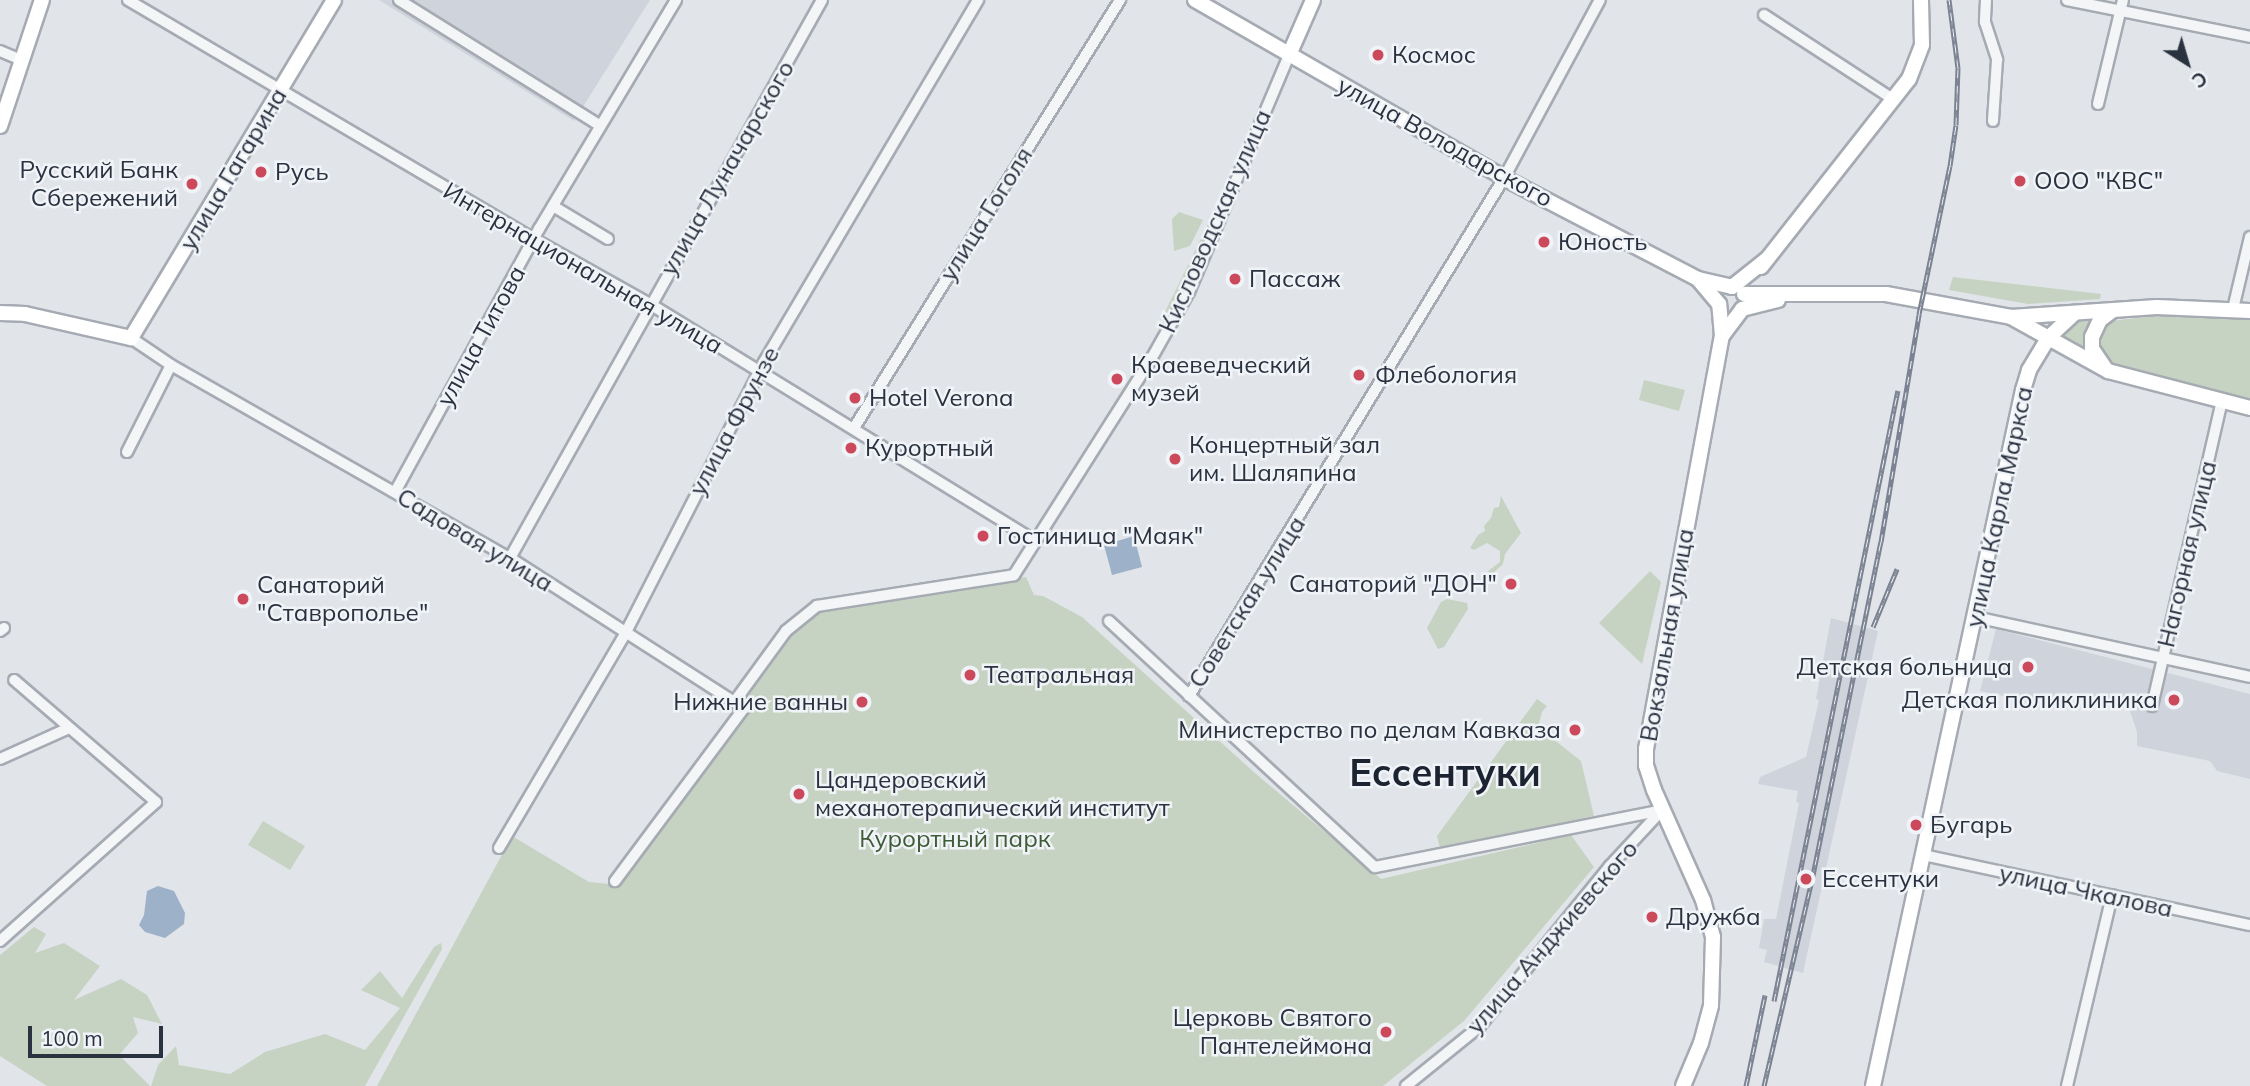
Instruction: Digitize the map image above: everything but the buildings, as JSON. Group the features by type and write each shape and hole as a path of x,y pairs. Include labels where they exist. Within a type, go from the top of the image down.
{"main road":[{"path":"0,126 41,0"},
{"name":"улица Гагарина","path":"131,338 334,0"},
{"name":"улица Володарского","path":"1195,0 1504,178 1698,279"},
{"name":"Кисловодская улица","path":"1289,55 1313,0"},
{"path":"1722,336 1739,297 1893,99 1918,62 1922,45 1922,0"},
{"path":"1698,279 1739,297"},
{"path":"1698,279 1727,313 1735,313 1739,297"},
{"path":"1722,336 1719,304 1721,292 1739,297 1886,294 2011,317 2157,307 2250,311"},
{"path":"2108,372 2092,349 2092,337 2100,320 2112,311"},
{"name":"Садовая улица","path":"0,313 25,314 131,338"},
{"name":"улица Карла Маркса","path":"1873,1086 2023,390 2029,370 2048,338 2074,314"},
{"path":"2011,317 2108,372 2250,408"},
{"name":"Вокзальная улица","path":"1683,1086 1704,1036 1712,1005 1713,937 1703,900 1662,810 1646,765 1647,732 1722,336"}],"street":[{"name":"Интернациональная улица","path":"128,0 534,239 650,304 1035,541"},
{"path":"399,0 598,125"},
{"name":"улица Титова","path":"395,492 598,125 676,0"},
{"name":"улица Луначарского","path":"510,558 822,0"},
{"name":"улица Фрунзе","path":"499,848 626,632 758,372 978,0"},
{"name":"улица Гоголя","path":"854,428 1120,0"},
{"name":"Советская улица","path":"1189,696 1504,178 1600,0"},
{"path":"1986,0 1984,22 1997,60 1993,121"},
{"path":"2067,0 2122,5 2250,37"},
{"path":"2098,104 2122,5"},
{"path":"1764,15 1893,99"},
{"path":"0,51 23,61"},
{"name":"Кисловодская улица","path":"735,701 786,631 817,606 1014,575 1150,361 1189,292 1289,55"},
{"path":"553,206 608,239"},
{"path":"2233,309 2250,236"},
{"name":"Садовая улица","path":"131,338 171,365 510,558 735,701"},
{"path":"127,452 171,365"},
{"name":"Нагорная улица","path":"2152,706 2222,401"},
{"path":"1975,617 2250,677"},
{"path":"1109,621 1375,867 1662,810"},
{"path":"0,941 156,802 15,680"},
{"path":"615,881 744,708 735,701"},
{"path":"0,759 69,728"},
{"name":"улица Анджиевского","path":"1406,1086 1480,1026 1610,866 1662,810"},
{"name":"улица Чкалова","path":"1923,855 2250,925"},
{"path":"2067,1086 2112,895"}],"shaded area":[{"path":"379,0 650,0 574,121"},
{"path":"1831,618 1878,631 1803,973 1764,962 1767,950 1759,948 1764,919 1776,919 1799,803 1796,802 1798,791 1758,784 1760,777 1806,757 1819,700 1816,699"},
{"path":"1996,629 2250,694 2250,779 2217,771 2210,761 2137,746 2137,732 2130,711 2124,705 2065,693 2062,708 1980,691"}],"green space":[{"path":"1179,212 1203,220 1190,246 1174,251 1172,219"},
{"path":"1208,224 1212,226 1171,315 1165,312"},
{"path":"1953,277 2101,294 2100,299 2028,304 1949,290"},
{"path":"2170,314 2222,315 2250,320 2250,402 2136,375 2113,363 2099,348 2099,333 2112,321"},
{"path":"2081,318 2096,319 2088,353 2064,340 2062,335 2062,329"},
{"path":"1644,380 1685,390 1679,411 1639,400"},
{"path":"1501,496 1521,533 1505,554 1503,564 1490,576 1488,571 1500,562 1500,551 1487,543 1474,550 1470,548 1478,535 1485,531 1484,526 1491,518 1494,508 1499,507"},
{"path":"1650,571 1661,582 1642,664 1599,623"},
{"name":"Курортный парк","path":"1026,577 1034,595 1043,596 1082,617 1256,774 1381,879 1571,835 1594,867 1464,1021 1383,1086 377,1086 512,836 589,882 609,884 788,636 818,613 884,599"},
{"path":"1447,599 1467,603 1468,609 1444,647 1438,649 1427,628 1441,602"},
{"path":"1537,699 1547,706 1542,712 1538,727 1581,761 1594,816 1440,848 1437,836"},
{"path":"263,821 305,846 290,870 248,845"},
{"path":"34,927 46,934 35,953 64,943 100,966 74,1000 121,979 147,995 162,1024 133,1017 138,1033 119,1055 150,1086 47,1086 0,1056 0,955"},
{"path":"441,943 442,949 365,1086 151,1086 158,1065 176,1046 179,1065 230,1074 265,1052 325,1034 365,1050 400,1008 361,990 380,971 402,998 434,947"}],"water":[{"path":"1134,536 1142,567 1112,575 1104,545"},
{"path":"158,886 174,891 185,913 184,924 165,938 145,932 139,925 144,915 147,891"}],"railway":[{"path":"1764,1086 1812,880 1881,542 1919,314 1950,166 1956,125 1958,68 1949,0"},
{"path":"1774,1001 1898,390"},
{"path":"1873,627 1897,569"},
{"path":"1746,1086 1765,995"}],"place":[{"name":"Космос","path":"1378,55"},
{"name":"Русь","path":"261,172"},
{"name":"ООО \"КВС\"","path":"2020,181"},
{"name":"Русский Банк Сбережений","path":"192,184"},
{"name":"Юность","path":"1544,242"},
{"name":"Пассаж","path":"1235,279"},
{"name":"Флебология","path":"1359,375"},
{"name":"Краеведческий музей","path":"1117,379"},
{"name":"Hotel Verona","path":"855,398"},
{"name":"Курортный","path":"851,448"},
{"name":"Концертный зал им. Шаляпина","path":"1175,459"},
{"name":"Гостиница \"Маяк\"","path":"983,536"},
{"name":"Санаторий \"ДОН\"","path":"1511,584"},
{"name":"Санаторий \"Ставрополье\"","path":"243,599"},
{"name":"Детская больница","path":"2028,667"},
{"name":"Театральная","path":"970,675"},
{"name":"Детская поликлиника","path":"2174,700"},
{"name":"Нижние ванны","path":"862,702"},
{"name":"Министерство по делам Кавказа","path":"1575,730"},
{"name":"Цандеровский механотерапический институт","path":"799,794"},
{"name":"Бугарь","path":"1916,825"},
{"name":"Ессентуки","path":"1806,879"},
{"name":"Дружба","path":"1652,917"},
{"name":"Церковь Святого Пантелеймона","path":"1386,1032"}],"district":[{"name":"Ессентуки","path":"1445,773"}]}
